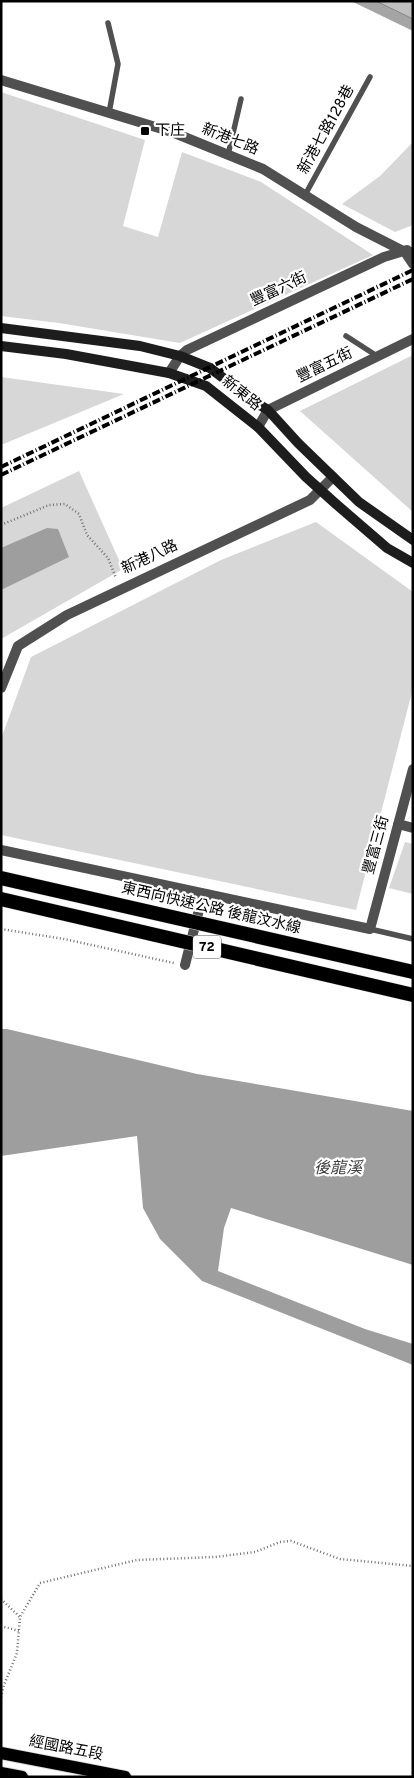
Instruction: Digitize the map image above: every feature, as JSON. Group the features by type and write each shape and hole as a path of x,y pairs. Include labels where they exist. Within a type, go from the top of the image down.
{"highway":[{"name":"東西向快速公路 後龍汶水線","path":"1,878 413,972"},
{"name":"72","path":"1,899 413,995"}],"main road":[{"name":"新東路","path":"1,328 140,346 180,356 210,368 268,410 298,443 359,502 413,540"},
{"name":"新東路","path":"1,346 66,354 169,373 206,386 258,427 320,490 387,548 413,563"},
{"name":"經國路五段","path":"1,1753 125,1777"},
{"path":"1,1773 22,1777"}],"street":[{"name":"新港七路","path":"1,80 172,132 263,169 356,227 410,251 413,264"},
{"name":"豐富六街","path":"169,373 180,356 187,350 384,257 410,251"},
{"name":"豐富五街","path":"268,410 413,340"},
{"path":"258,427 268,410"},
{"name":"新港八路","path":"1,688 18,646 67,615 310,500 333,477"},
{"name":"豐富三街","path":"370,929 413,769"},
{"path":"398,824 413,828"},
{"path":"1,850 370,929"},
{"path":"185,965 203,894"}],"lane":[{"path":"108,23 118,64 109,113"},
{"name":"新港七路128巷","path":"305,195 370,77"},
{"path":"228,156 241,99"},
{"path":"346,336 378,356"},
{"path":"370,929 413,939"}],"path":[{"path":"1,525 49,505 65,504 79,514 87,535 108,558 116,578"},
{"path":"1,929 64,939 185,965"},
{"path":"1,1697 17,1653 20,1617 40,1584 137,1560 245,1554 280,1542 291,1541 340,1559 413,1566"},
{"path":"1,1598 20,1617"},
{"path":"1,1626 20,1631"}],"shaded area":[{"path":"1,92 145,140 123,226 158,237 182,152 261,182 373,255 180,343 59,323 1,316"},
{"path":"413,142 413,225 395,232 342,204 380,176"},
{"path":"413,355 413,512 300,411"},
{"path":"1,377 124,394 1,445"},
{"path":"79,471 123,569 1,639 1,508"},
{"path":"316,522 413,592 413,688 356,910 1,835 1,739 31,657 221,560"},
{"path":"405,842 413,844 413,894 389,888"}],"water":[{"path":"47,528 58,529 69,557 1,590 1,548"},
{"name":"後龍溪","path":"1,1029 197,1074 413,1111 413,1265 231,1208 224,1228 218,1271 365,1329 413,1344 413,1365 202,1281 160,1239 143,1208 137,1136 1,1156"}],"building":[{"path":"376,1 413,1 413,19"}],"railway":[{"path":"1,467 413,270"},
{"path":"1,475 413,279"}],"place":[{"name":"下庄","path":"145,131"}]}
